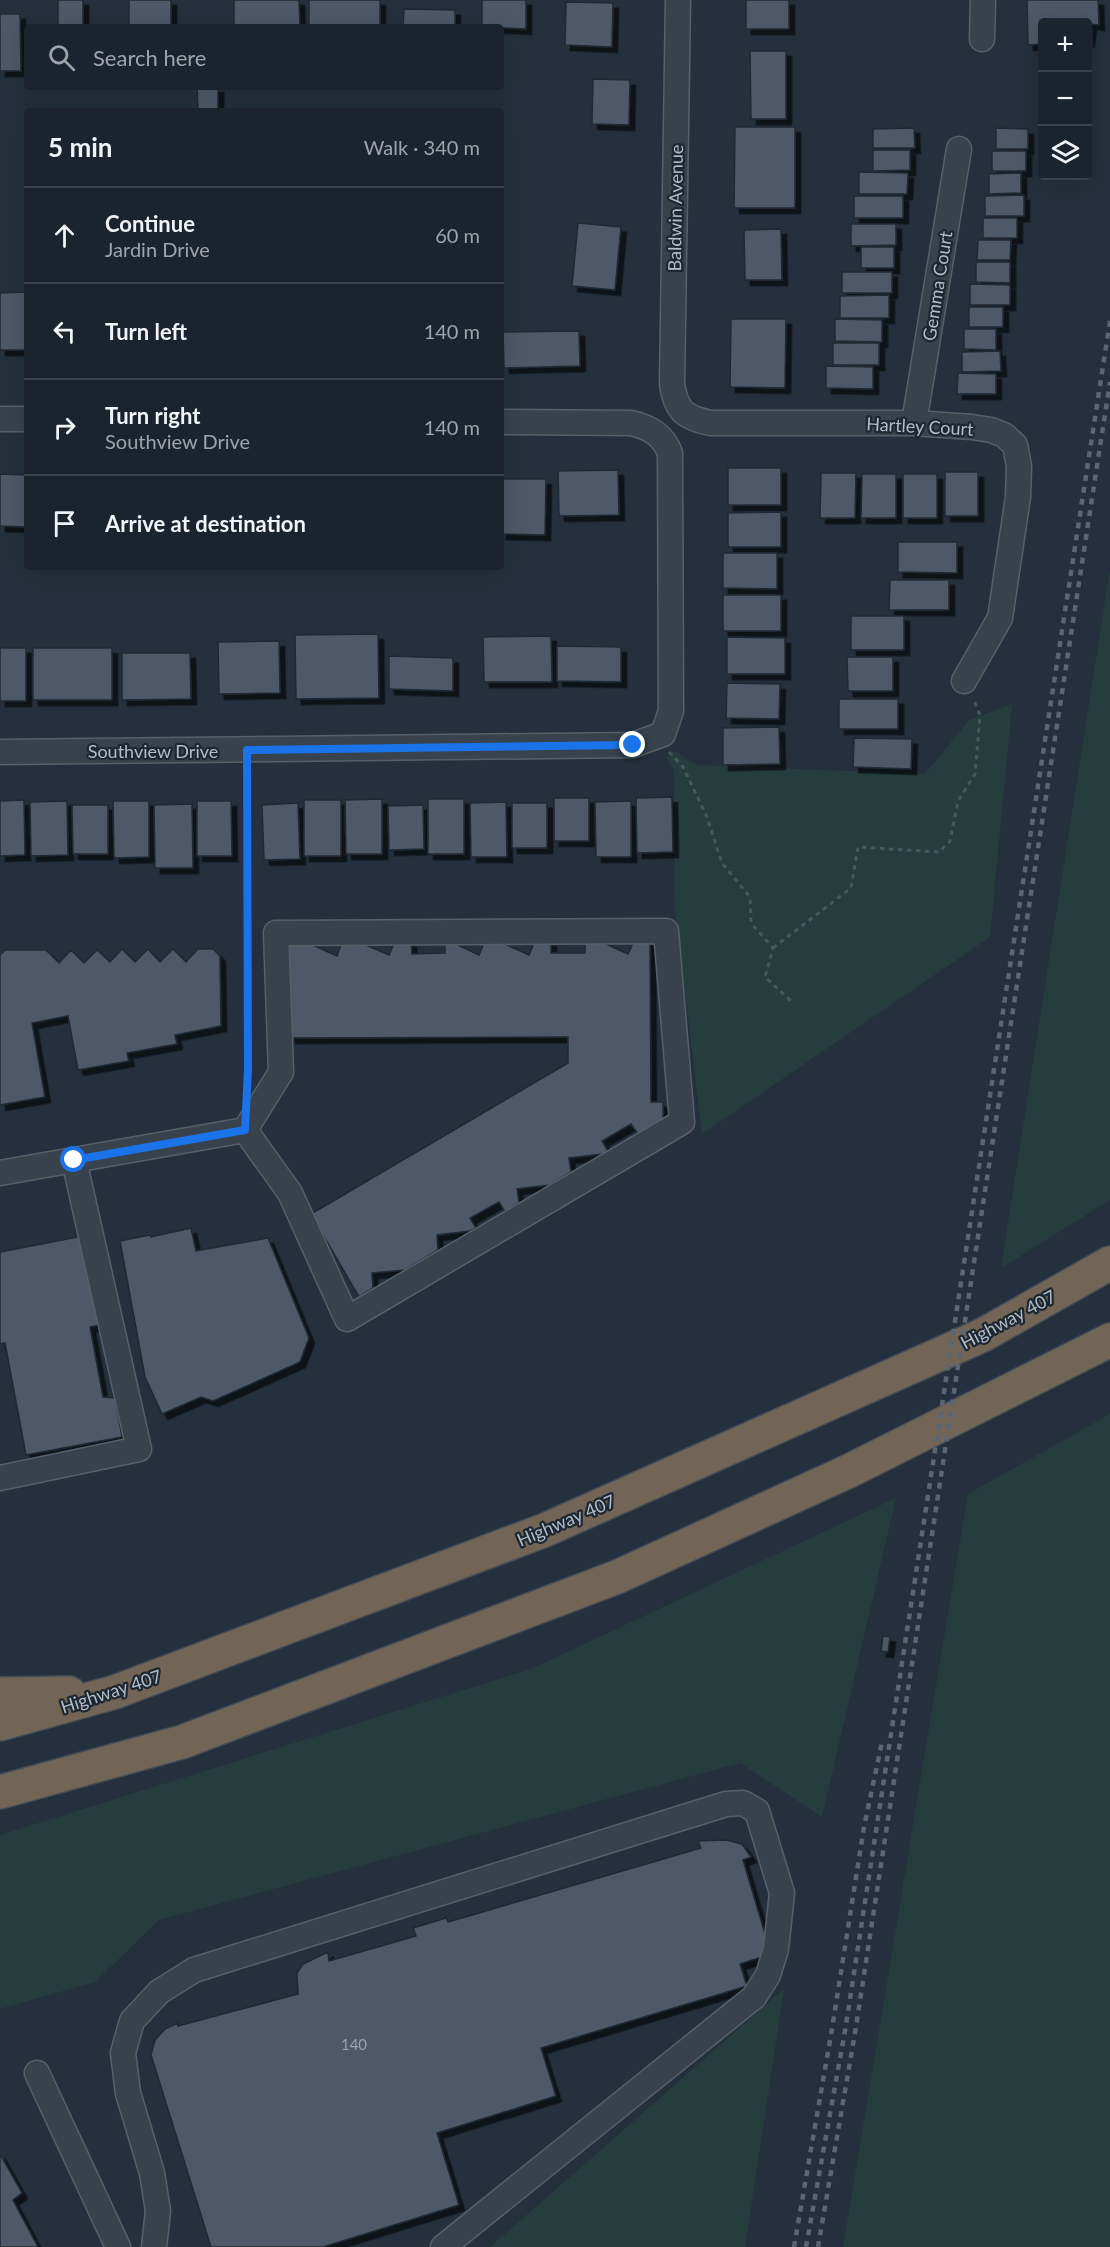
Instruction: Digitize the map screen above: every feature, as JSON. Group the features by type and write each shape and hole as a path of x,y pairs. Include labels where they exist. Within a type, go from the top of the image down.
{"highway":[{"name":"Highway 407","path":"0,1724 115,1692 545,1530 983,1335 1110,1263"},
{"path":"0,1792 182,1742 617,1577 849,1471 1110,1340"},
{"path":"0,1694 115,1692"}],"street":[{"name":"Baldwin Avenue","path":"678,0 672,384 674,400 683,413"},
{"path":"982,0 982,39"},
{"name":"Gemma Court","path":"915,423 959,148"},
{"name":"Hartley Court","path":"683,413 695,420 711,423 915,423 972,427 1004,435 1015,445 1019,466 1018,497 1000,618 964,681"},
{"path":"0,419 24,419"},
{"path":"504,422 631,423 644,426 660,435 666,443 670,453 671,711 660,735"},
{"name":"Southview Drive","path":"0,752 633,745 660,735"},
{"path":"0,1173 245,1130 281,1072 276,933 666,931 682,1122 347,1319 290,1193 245,1130"},
{"path":"0,1478 140,1449 74,1160"},
{"path":"160,2243 152,2173 128,2093 123,2053 132,2020 159,1992 194,1970 715,1808 743,1803 757,1811 782,1893 776,1949 768,1975 754,1997 443,2247"},
{"path":"37,2073 118,2247"}],"path":[{"path":"791,1001 765,977 773,948 851,888 858,847 939,852 950,841 958,801 975,774 981,715 964,681"},
{"path":"660,735 683,767 707,817 722,863 750,897 751,923 773,948"},
{"path":"247,750 247,1089"}],"green space":[{"path":"1110,569 1110,1200 1001,1268"},
{"path":"1012,704 990,937 702,1134 675,909 674,770 666,757 675,751 697,765 925,774 969,720"},
{"path":"1110,1414 1110,2247 843,2247 968,1494"},
{"path":"896,1498 822,1817 740,1763 159,1920 95,1982 0,2009 0,1835 531,1669"},
{"path":"784,1989 745,2247 490,2247"}],"building":[{"path":"58,0 83,0 83,24 58,24"},
{"path":"129,0 171,0 171,24 129,24"},
{"path":"234,0 299,0 300,24 234,24"},
{"path":"309,0 380,0 380,24 309,24"},
{"path":"482,0 526,0 526,29 504,28 504,24 482,24"},
{"path":"746,0 789,0 789,29 746,29"},
{"path":"1027,0 1098,0 1099,25 1092,24 1092,18 1038,18 1038,44 1028,45"},
{"path":"566,2 613,3 612,47 565,45"},
{"path":"404,9 455,10 455,24 403,24"},
{"path":"0,14 20,14 21,71 0,71"},
{"path":"750,51 786,51 786,119 751,119"},
{"path":"593,79 630,80 629,125 592,124"},
{"path":"197,90 218,90 218,108 198,108"},
{"path":"735,127 795,127 795,208 734,208"},
{"path":"914,128 915,148 873,148 873,129"},
{"path":"996,128 1028,129 1028,149 996,149"},
{"path":"873,150 910,150 910,170 873,171"},
{"path":"992,151 1026,151 1026,171 992,171"},
{"path":"859,172 908,173 907,194 859,194"},
{"path":"1021,173 1021,193 989,194 989,174"},
{"path":"1024,195 1024,216 985,216 985,196"},
{"path":"854,196 903,196 903,218 854,218"},
{"path":"983,218 1017,218 1017,238 983,238"},
{"path":"578,223 621,227 615,290 572,286"},
{"path":"851,224 896,224 896,245 851,246"},
{"path":"781,229 782,280 745,280 744,230"},
{"path":"978,240 1011,240 1010,260 977,260"},
{"path":"861,247 894,247 894,268 861,268"},
{"path":"976,262 1010,262 1010,283 976,282"},
{"path":"842,272 892,272 892,293 842,293"},
{"path":"970,284 1010,285 1010,305 970,305"},
{"path":"24,292 24,350 0,350 0,293"},
{"path":"889,295 889,318 840,318 840,296"},
{"path":"969,307 1003,307 1003,327 969,327"},
{"path":"731,319 786,319 785,388 730,387"},
{"path":"835,319 882,320 882,342 835,341"},
{"path":"964,329 996,329 996,350 964,349"},
{"path":"579,331 580,366 504,368 504,332"},
{"path":"833,343 879,343 879,365 833,365"},
{"path":"1000,351 1001,371 962,372 962,352"},
{"path":"826,366 873,367 873,389 826,388"},
{"path":"958,373 996,374 996,394 957,394"},
{"path":"728,468 781,468 781,505 728,505"},
{"path":"618,470 619,515 559,516 558,471"},
{"path":"945,472 978,472 978,516 945,516"},
{"path":"821,473 856,473 855,518 820,518"},
{"path":"0,474 24,475 24,527 0,526"},
{"path":"862,474 896,474 896,518 861,518"},
{"path":"903,474 937,474 937,518 903,518"},
{"path":"504,479 546,479 545,535 504,534"},
{"path":"781,512 781,547 728,547 728,513"},
{"path":"898,542 957,542 957,573 898,572"},
{"path":"723,553 777,553 777,589 723,588"},
{"path":"890,580 949,580 949,610 889,610"},
{"path":"723,595 781,595 781,631 723,631"},
{"path":"851,616 904,616 904,650 851,650"},
{"path":"378,634 379,698 296,699 295,635"},
{"path":"551,636 552,682 484,682 483,637"},
{"path":"727,637 785,638 785,674 727,674"},
{"path":"279,641 280,693 219,694 218,642"},
{"path":"557,646 621,647 621,682 557,681"},
{"path":"0,648 26,648 26,701 0,701"},
{"path":"33,648 112,648 112,700 33,700"},
{"path":"122,653 190,653 191,699 122,700"},
{"path":"389,656 453,658 453,691 389,689"},
{"path":"847,657 893,657 893,691 848,691"},
{"path":"727,683 780,684 779,719 726,718"},
{"path":"839,699 898,699 898,729 839,729"},
{"path":"779,727 780,764 723,765 723,728"},
{"path":"854,738 912,739 911,769 853,767"},
{"path":"672,797 673,852 637,853 636,798"},
{"path":"554,798 589,798 589,841 554,841"},
{"path":"382,799 382,854 346,854 345,800"},
{"path":"428,799 464,799 464,854 428,854"},
{"path":"24,800 25,855 0,856 0,801"},
{"path":"304,800 341,800 341,856 304,856"},
{"path":"67,801 68,855 31,856 30,802"},
{"path":"113,801 149,801 149,857 114,858"},
{"path":"197,801 231,801 232,856 197,856"},
{"path":"631,801 631,857 596,857 595,802"},
{"path":"506,802 507,857 471,857 470,803"},
{"path":"298,803 300,859 264,860 262,805"},
{"path":"512,803 547,803 547,848 512,848"},
{"path":"192,804 193,868 155,868 154,805"},
{"path":"72,805 108,805 108,854 73,854"},
{"path":"423,805 424,849 389,850 388,806"},
{"path":"597,940 628,954 634,941 650,940 651,1102 663,1102 663,1119 638,1134 631,1124 602,1141 608,1151 603,1154 569,1158 571,1172 550,1185 517,1189 519,1203 505,1212 499,1202 470,1218 476,1228 470,1231 437,1235 438,1250 405,1270 372,1273 373,1288 359,1297 311,1214 568,1063 568,1037 290,1038 289,943 306,942 337,956 342,942 359,942 389,955 395,941 411,942 412,954 445,953 445,941 449,941 479,955 485,941 498,941 529,955 535,941 551,941 551,953 585,953 585,941"},
{"path":"122,949 135,962 148,949 160,962 173,949 186,962 198,949 213,949 220,956 221,1026 175,1035 177,1044 127,1053 129,1061 78,1070 68,1016 32,1023 45,1097 0,1105 0,955 5,950 46,950 59,963 71,950 84,963 97,950 110,962"},
{"path":"191,1228 196,1251 268,1238 309,1338 300,1362 213,1401 201,1397 162,1414 145,1377 120,1241"},
{"path":"83,1236 103,1324 90,1327 103,1397 115,1398 122,1437 26,1455 5,1343 0,1344 0,1252"},
{"path":"883,1636 890,1637 888,1652 881,1651"},
{"path":"726,1840 742,1844 751,1857 743,1860 771,1954 740,1964 747,1986 541,2048 556,2096 437,2133 459,2205 323,2247 211,2247 151,2055 155,2040 165,2029 178,2023 178,2026 298,1994 297,1973 303,1964 328,1952 329,1961 416,1936 413,1928 446,1918 448,1922 701,1848 698,1841"},
{"path":"0,2154 22,2193 13,2200 38,2247 0,2247"}],"railway":[{"path":"806,2247 845,2031 1110,321"},
{"path":"818,2247 855,2033 1110,382"},
{"path":"794,2247 864,1827 882,1742"}],"route":[{"path":"74,1160 245,1130 248,1069 247,750 633,745"}]}
